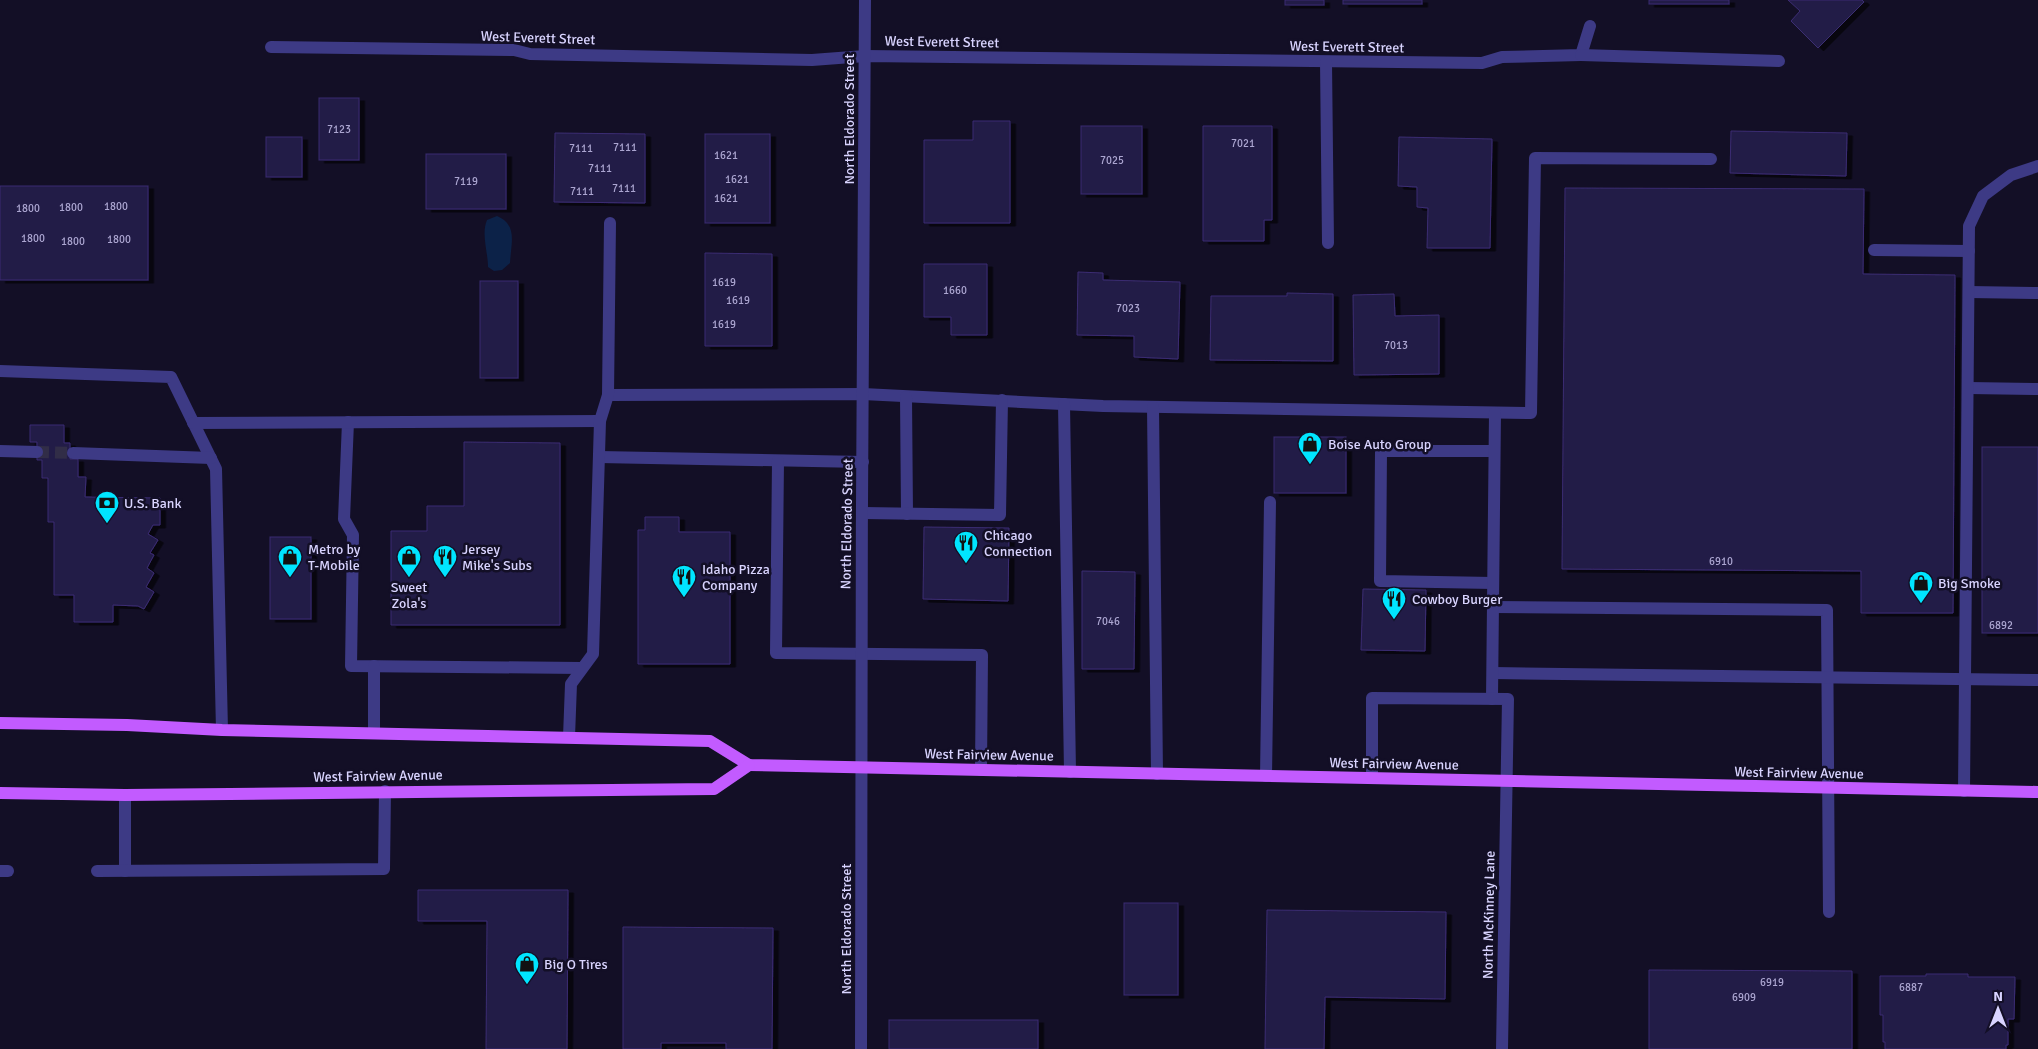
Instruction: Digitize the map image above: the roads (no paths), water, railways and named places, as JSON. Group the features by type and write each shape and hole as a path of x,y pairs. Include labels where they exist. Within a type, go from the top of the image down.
{"main road":[{"path":"0,723 710,741 749,765"},
{"name":"West Fairview Avenue","path":"0,794 124,795 714,789 749,765 2038,792"}],"street":[{"name":"North Eldorado Street","path":"861,1049 860,654 863,513 865,0"},
{"path":"1581,55 1590,26"},
{"name":"West Everett Street","path":"272,47 514,50 530,54 812,60 864,56 1482,64 1502,57 1581,55 1780,61"},
{"path":"1326,62 1328,243"},
{"path":"608,395 863,394 1153,407 1531,413 1535,158 1711,160"},
{"path":"1964,791 1969,226 1983,196 2011,175 2038,166"},
{"path":"569,737 571,684 593,654 600,422 608,395 610,223"},
{"path":"1874,250 1969,251"},
{"path":"1969,292 2038,293"},
{"path":"0,371 171,377 216,469 222,730"},
{"path":"1969,388 2038,389"},
{"path":"906,396 907,514"},
{"path":"863,513 1000,515 1002,400"},
{"path":"1064,404 1070,772"},
{"path":"1153,407 1157,774"},
{"path":"1372,778 1372,698 1492,699 1495,413"},
{"path":"193,422 600,422"},
{"path":"348,422 344,518 353,535 352,666 581,668"},
{"path":"0,451 37,452"},
{"path":"1493,583 1380,581 1381,451 1494,451"},
{"path":"73,453 211,458"},
{"path":"599,457 863,462"},
{"path":"778,460 776,653 982,655 981,770"},
{"path":"1266,776 1270,502"},
{"path":"1493,608 1827,610 1829,912"},
{"path":"374,666 374,733"},
{"path":"1493,673 2038,680"},
{"name":"North McKinney Lane","path":"1492,699 1508,699 1502,1049"},
{"path":"97,870 384,870 385,791"},
{"path":"124,795 125,870"}],"water":[{"path":"497,216 508,224 511,230 512,242 510,263 502,270 494,271 488,267 485,225 487,220"}],"tunnel":[{"path":"37,452 73,453"}],"place":[{"name":"Boise Auto Group","path":"1310,465"},
{"name":"U.S. Bank","path":"107,524"},
{"name":"Chicago Connection","path":"966,564"},
{"name":"Metro by T-Mobile","path":"290,578"},
{"name":"Sweet Zola's","path":"409,578"},
{"name":"Jersey Mike's Subs","path":"445,578"},
{"name":"Idaho Pizza Company","path":"684,598"},
{"name":"Big Smoke","path":"1921,604"},
{"name":"Cowboy Burger","path":"1394,620"},
{"name":"Big O Tires","path":"527,985"}]}
